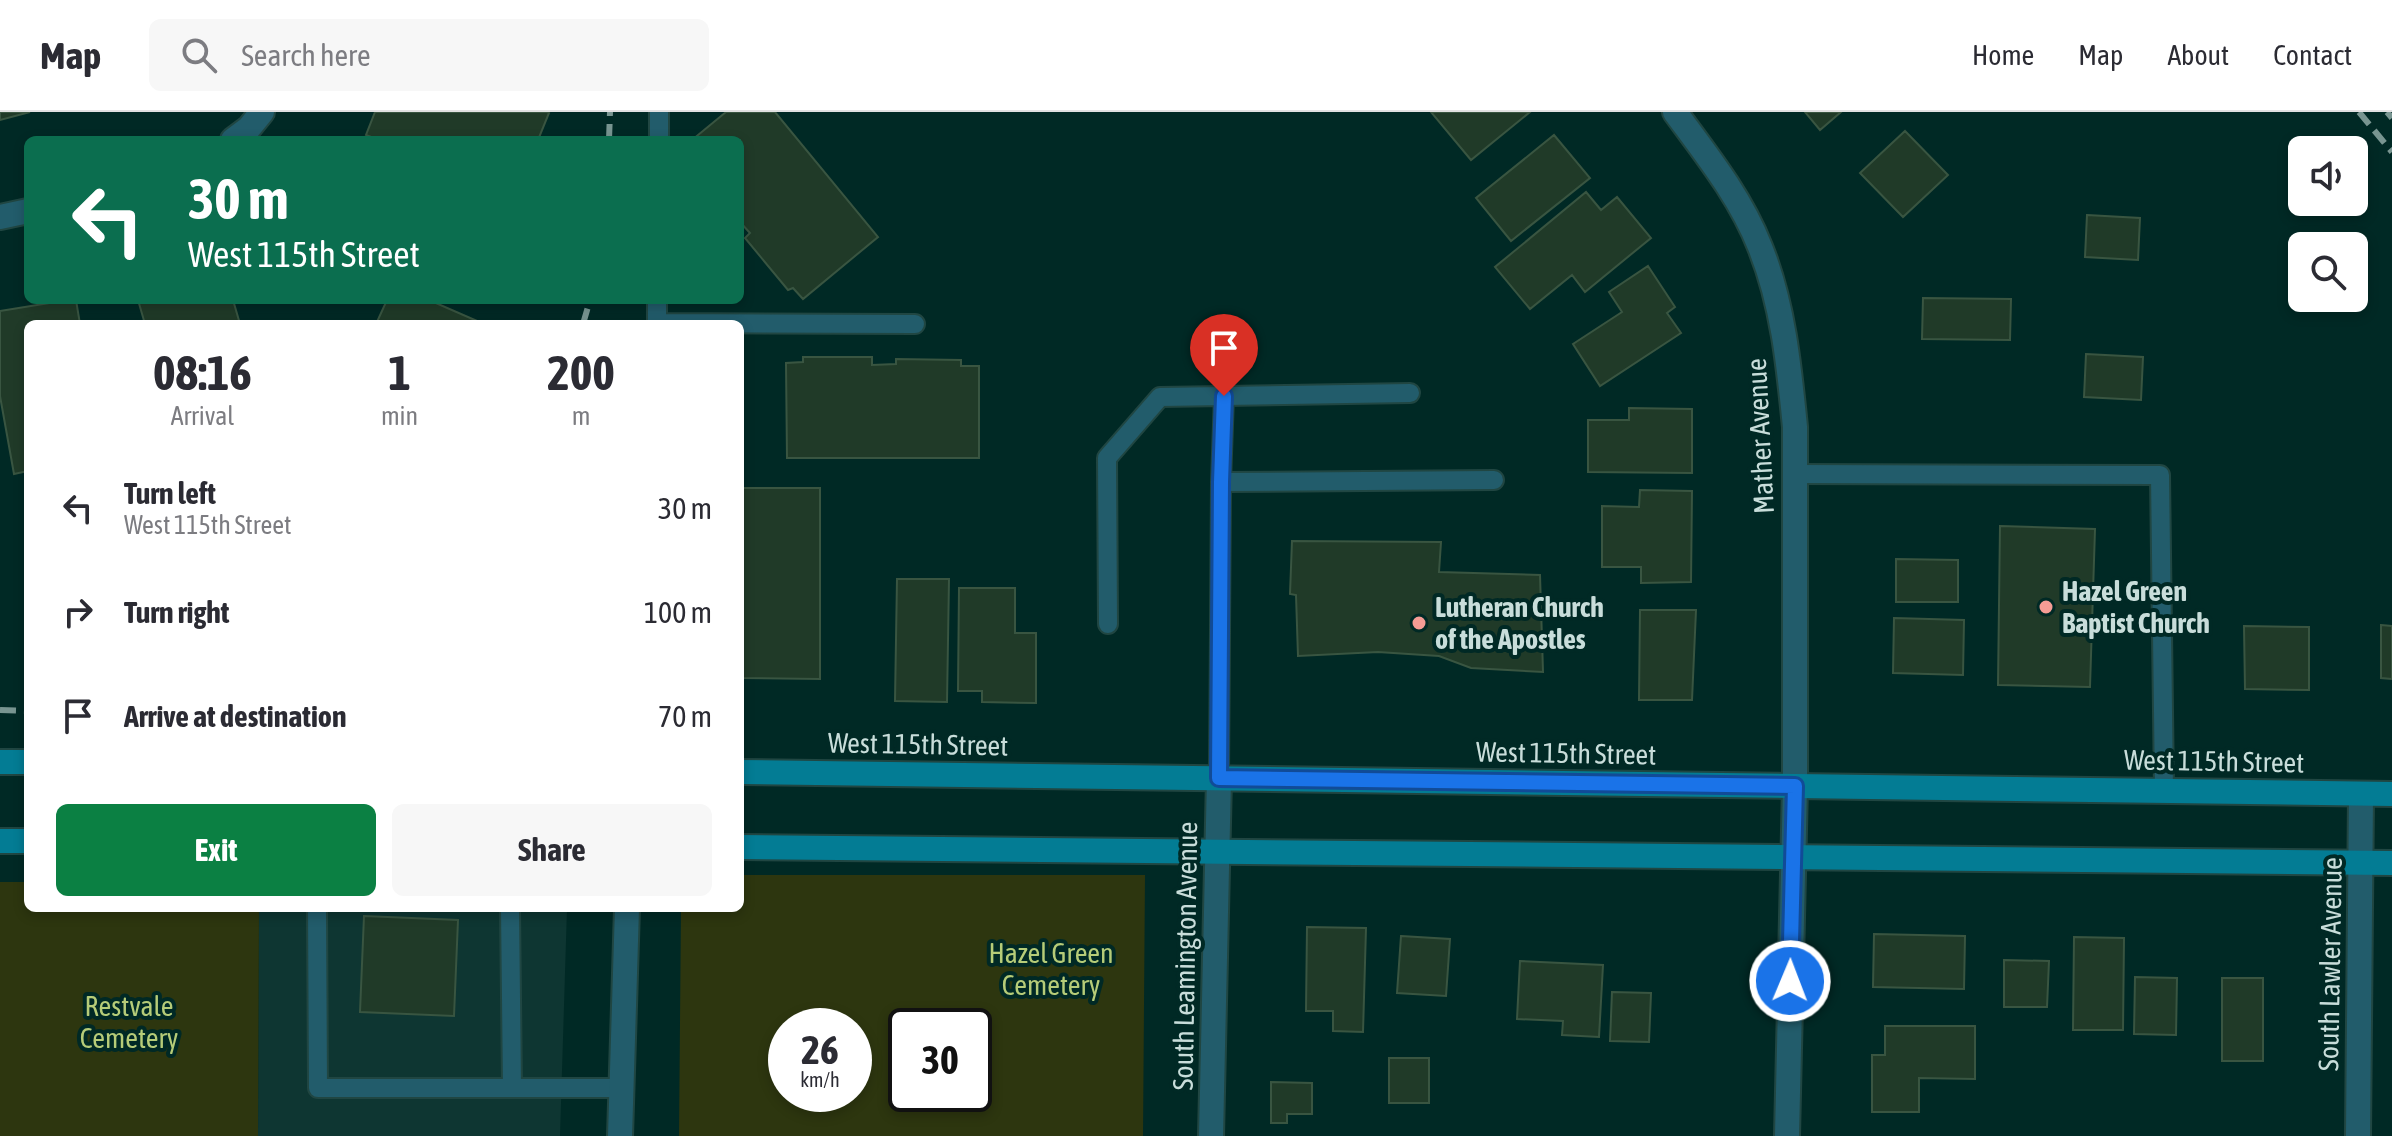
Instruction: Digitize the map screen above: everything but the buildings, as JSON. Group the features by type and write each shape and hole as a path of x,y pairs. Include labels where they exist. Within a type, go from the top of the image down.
{"street":[{"path":"238,136 262,112"},
{"name":"Mather Avenue","path":"1675,112 1741,209 1760,246 1777,304 1790,370 1795,427 1795,786 1787,1136"},
{"path":"0,217 24,212"},
{"path":"0,762 24,762"},
{"name":"West 115th Street","path":"744,772 2392,794"},
{"name":"South Leamington Avenue","path":"1211,1136 1219,778"},
{"name":"South Lawler Avenue","path":"2358,1136 2361,794"},
{"path":"0,841 24,841"},
{"path":"744,847 2392,863"},
{"path":"620,1136 627,912"}],"lane":[{"path":"659,112 659,136"},
{"path":"744,323 915,324"},
{"path":"1108,624 1107,458 1160,397 1410,393"},
{"path":"1219,778 1224,396"},
{"path":"1795,474 2160,475 2164,790"},
{"path":"1221,482 1494,480"},
{"path":"317,912 318,1088 620,1088"},
{"path":"510,912 512,1087"}],"shaded area":[{"path":"259,912 567,912 560,1136 258,1136"}],"green space":[{"name":"Hazel Green Cemetery","path":"744,875 1145,875 1143,1136 679,1136 681,912 744,912"},
{"name":"Restvale Cemetery","path":"0,882 24,882 24,912 259,912 258,1136 0,1136"}],"railway":[{"path":"609,136 610,112"},
{"path":"2359,112 2392,152"},
{"path":"2387,112 2392,118"},
{"path":"584,320 589,304"},
{"path":"0,710 24,711"}],"place":[{"name":"Hazel Green Baptist Church","path":"2046,607"},
{"name":"Lutheran Church of the Apostles","path":"1419,623"}],"route":[{"path":"1224,396 1219,778 1795,786 1790,981"}]}
